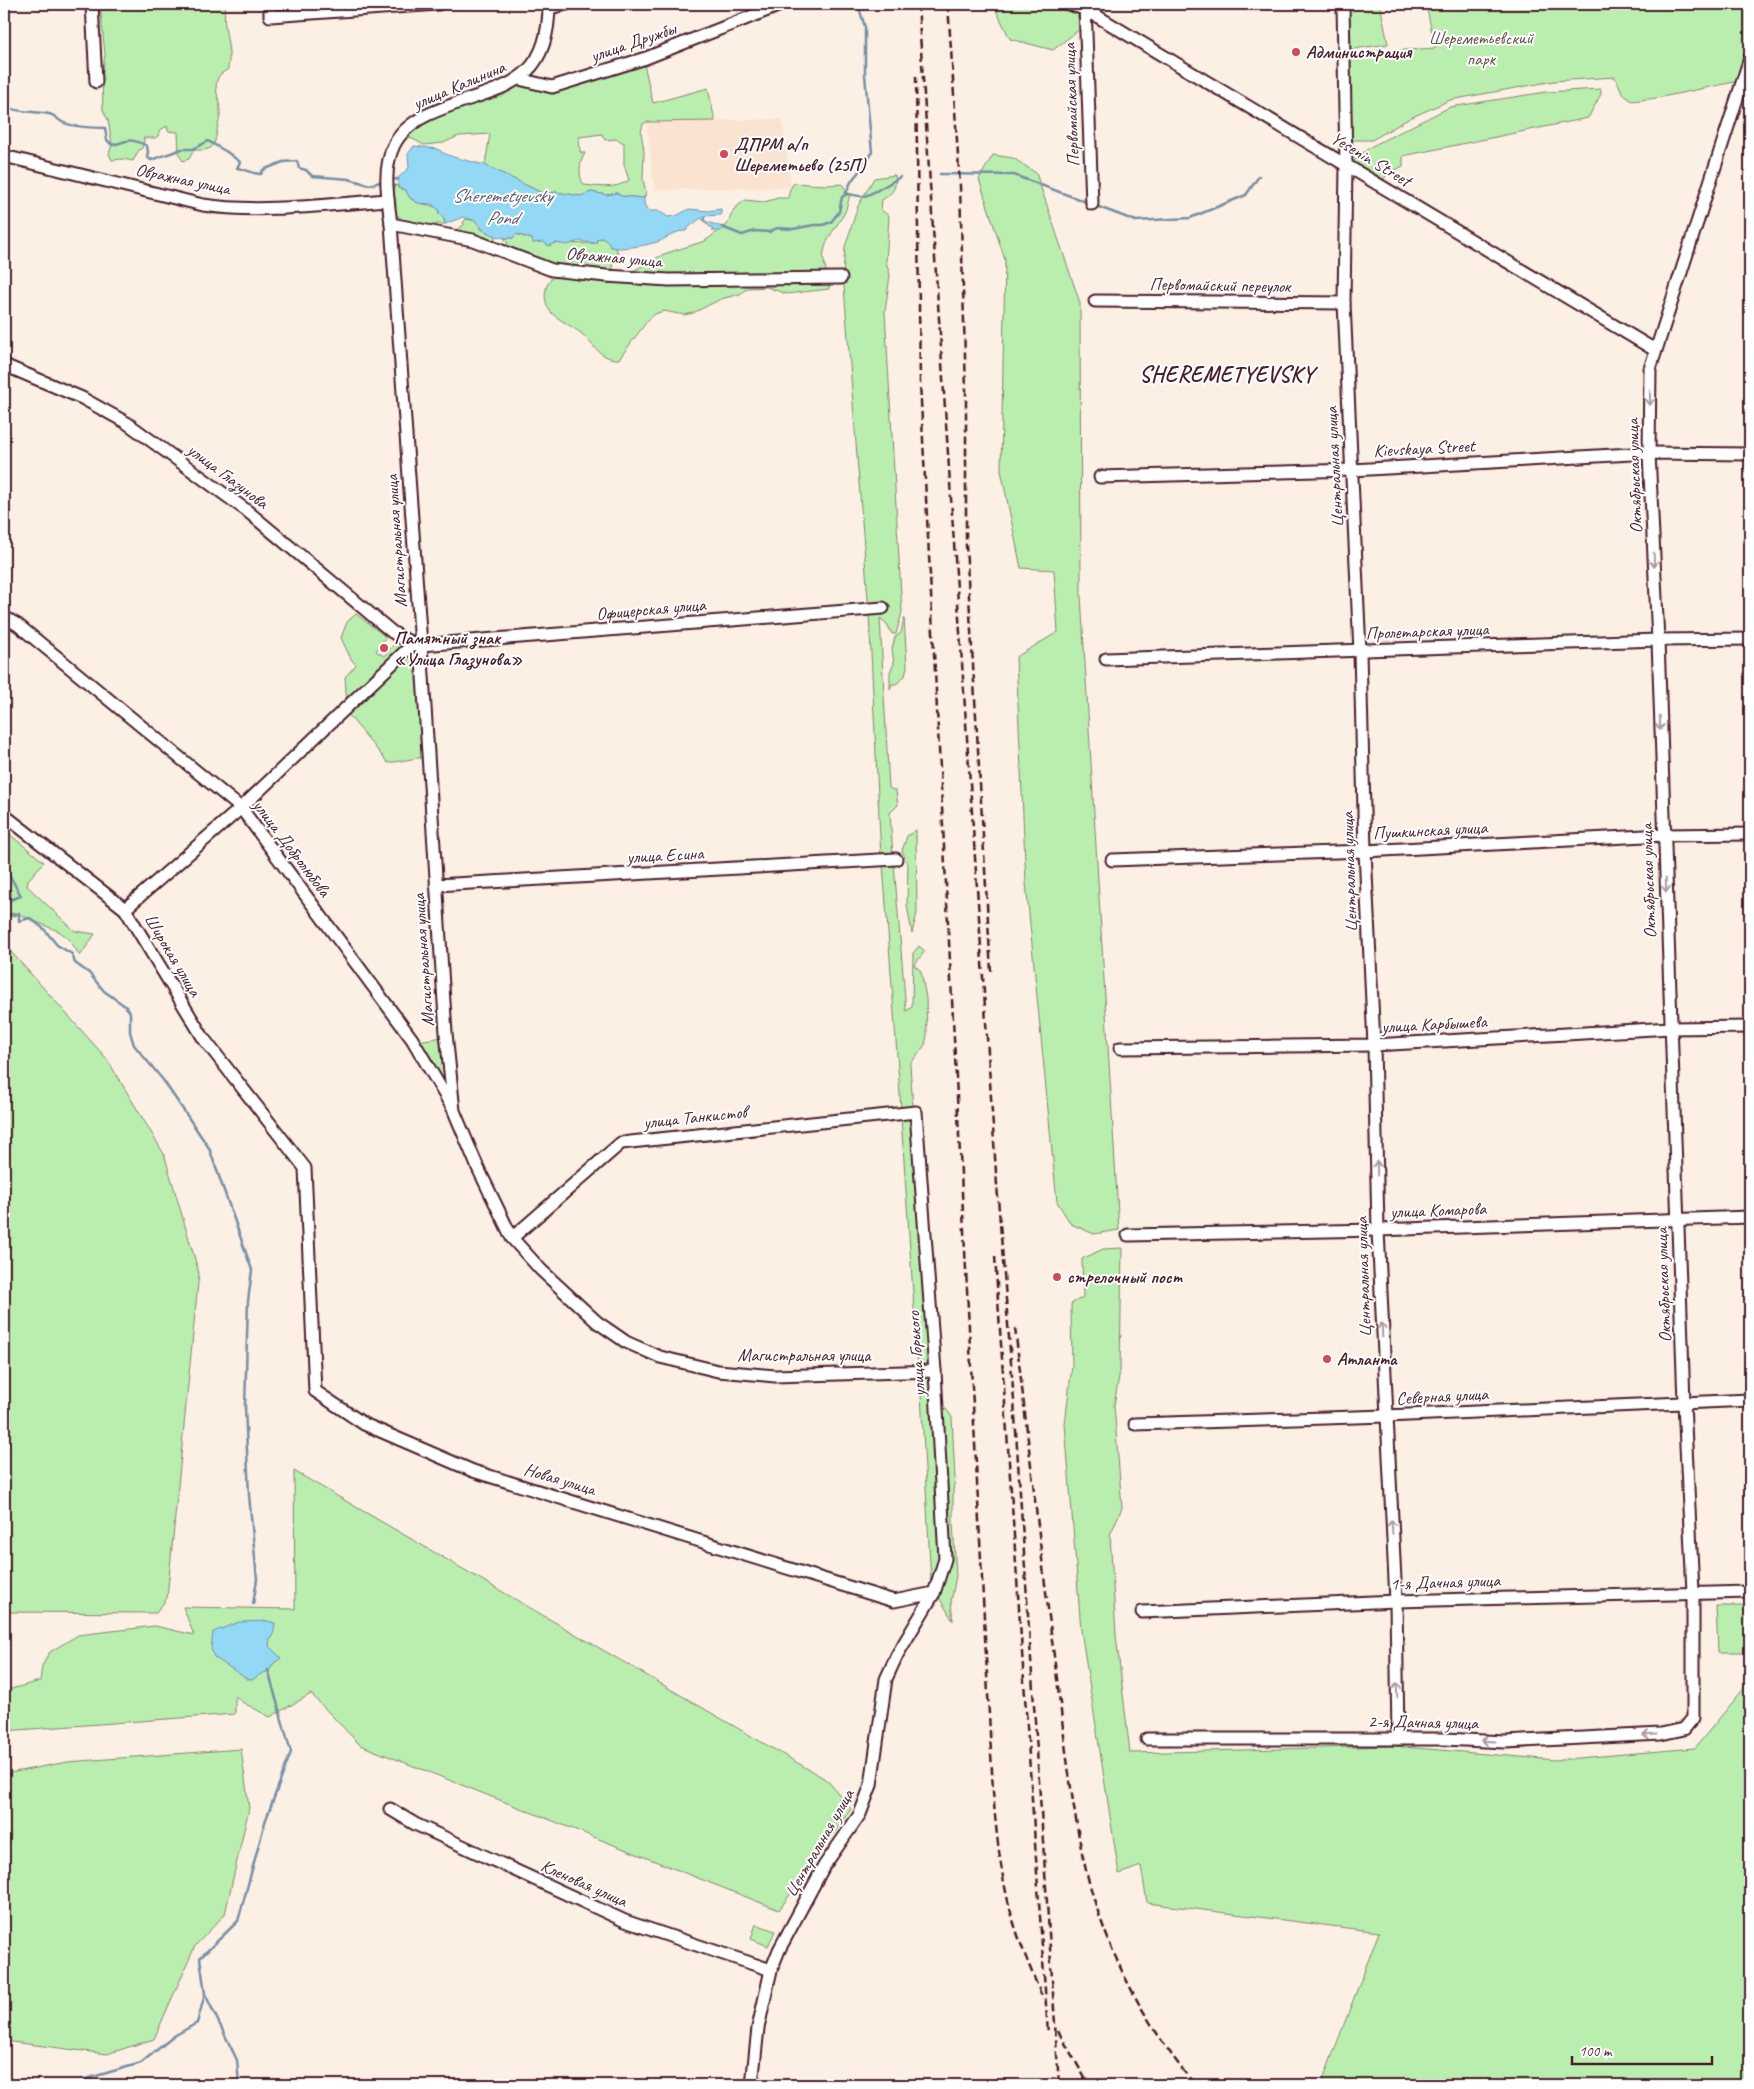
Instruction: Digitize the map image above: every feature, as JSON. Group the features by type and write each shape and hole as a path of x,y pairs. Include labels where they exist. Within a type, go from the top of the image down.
{"street":[{"path":"92,4 96,82"},
{"path":"270,10 438,4"},
{"path":"549,6 567,4"},
{"name":"улица Дружбы","path":"519,79 552,87 646,58 784,4"},
{"name":"Yesenin Street","path":"1068,4 1085,6 1655,350"},
{"name":"Центральная улица","path":"1343,4 1346,165 1344,303 1360,652 1364,851 1374,1045 1378,1230 1396,1601 1398,1738"},
{"name":"улица Калинина","path":"388,200 386,174 393,146 401,134 414,121 487,94 519,79 533,65 542,51 547,36 549,6"},
{"name":"Первомайская улица","path":"1085,6 1092,204"},
{"name":"Октябрьская улица","path":"1693,1718 1693,1592 1684,1402 1658,640 1649,454 1650,369 1750,58"},
{"name":"Овражная улица","path":"4,156 203,205 224,208 299,207 388,200"},
{"name":"Магистральная улица","path":"388,200 417,644 446,1033 454,1111 478,1168 512,1238 547,1276 597,1322 626,1342 678,1363 718,1371 775,1376 935,1371"},
{"name":"Овражная улица","path":"391,224 473,240 552,270 669,280 842,278"},
{"name":"Первомайский переулок","path":"1095,301 1344,303"},
{"name":"улица Глазунова","path":"4,364 82,398 127,423 246,510 392,632 417,644"},
{"name":"Kievskaya Street","path":"1100,477 1352,470 1649,454 1750,454"},
{"name":"Офицерская улица","path":"417,644 883,608"},
{"name":"улица Добролюбова","path":"4,616 18,625 242,808 412,1039 454,1111"},
{"name":"Пролетарская улица","path":"1106,660 1658,640 1750,639"},
{"name":"Широкая улица","path":"309,1260 306,1168 204,1039 125,909 242,808 417,644"},
{"path":"4,815 125,909"},
{"name":"Пушкинская улица","path":"1112,860 1364,851 1664,836 1750,834"},
{"name":"улица Есина","path":"436,885 896,860"},
{"name":"улица Карбышева","path":"1120,1048 1374,1045 1671,1028 1750,1026"},
{"name":"улица Танкистов","path":"512,1238 622,1143 916,1112"},
{"name":"улица Горького","path":"916,1112 935,1371 945,1559 934,1593"},
{"name":"улица Комарова","path":"1128,1235 1378,1230 1750,1217"},
{"name":"Новая улица","path":"309,1260 315,1391 364,1424 473,1471 894,1601 934,1593"},
{"name":"Северная улица","path":"1134,1424 1386,1416 1750,1400"},
{"name":"1-я Дачная улица","path":"1142,1612 1396,1601 1750,1592"},
{"name":"Центральная улица","path":"752,2085 758,2028 771,1970 779,1950 824,1866 860,1814 871,1785 886,1680 897,1655 934,1593"},
{"name":"2-я Дачная улица","path":"1147,1739 1398,1738 1505,1742 1661,1734 1684,1728 1693,1718"},
{"name":"Кленовая улица","path":"390,1809 415,1824 625,1921 771,1970"}],"shaded area":[{"path":"782,119 791,187 654,190 647,122"}],"green space":[{"path":"100,4 226,4 224,20 229,60 228,69 220,75 216,84 220,114 215,142 211,148 194,150 189,159 183,161 179,155 178,132 168,131 167,126 160,130 155,138 143,138 142,148 133,161 123,159 112,160 109,154 112,144 108,120 103,110 102,77 105,55"},
{"path":"996,4 1076,4 1080,29 1053,50 1010,39 994,6"},
{"path":"1367,4 1380,4 1388,44 1346,50 1347,8"},
{"name":"Шереметьевский парк","path":"1426,4 1750,4 1750,44 1739,81 1657,98 1632,101 1623,94 1615,77 1554,81 1450,100 1410,118 1372,140 1349,140 1347,54 1435,48"},
{"path":"644,64 653,103 708,88 715,121 647,122 643,124 641,132 644,151 643,179 646,193 644,198 621,196 617,193 607,195 592,192 581,196 556,192 544,194 485,165 490,134 459,136 443,143 424,145 405,135 432,117 504,95 519,84 553,90","holes":["602,134 605,140 616,139 624,143 624,165 629,180 614,186 584,185 580,169 585,153 580,152 579,137"]},
{"path":"1601,89 1601,94 1588,118 1403,156 1403,166 1388,174 1380,183 1350,164 1370,147 1450,107 1546,92"},
{"path":"993,155 1013,158 1036,173 1080,303 1081,596 1119,1230 1094,1234 1071,1224 1057,1202 1026,883 1016,657 1058,632 1054,570 1021,568 1001,470 1005,260 979,179"},
{"path":"895,175 895,187 882,200 881,210 889,216 886,262 890,275 885,312 902,612 896,634 892,634 887,624 880,618 889,788 896,791 898,805 890,813 893,856 881,857 869,612 843,274 845,247 858,206 874,178"},
{"path":"794,183 842,184 850,195 844,214 825,246 823,256 829,279 829,289 786,294 767,287 748,288 740,294 721,299 693,313 684,315 664,311 655,314 648,320 619,359 607,357 582,334 553,314 547,306 545,295 547,285 558,274 581,280 597,278 602,275 609,284 664,254 705,241 727,225 734,209 745,200 764,202 778,198 788,198"},
{"path":"397,185 398,188 406,190 409,197 413,200 439,209 439,214 444,219 445,224 436,224 434,228 399,224 400,217 392,215 396,203 393,196 394,186"},
{"path":"466,219 476,221 481,229 495,236 494,244 454,231 464,225 463,222"},
{"path":"516,234 546,242 565,243 596,243 597,239 602,238 616,248 618,252 614,253 612,260 613,272 552,267 504,249 508,243 504,238 513,238"},
{"path":"356,614 386,637 376,651 384,656 396,642 406,647 347,705 345,677 356,665 341,638 347,622"},
{"path":"904,618 907,666 905,676 896,684 892,684 890,689 890,672 894,664 892,649 895,637 901,633"},
{"path":"417,651 424,757 388,763 347,713 410,652"},
{"path":"4,830 44,862 28,880 27,886 75,931 95,934 80,956 69,939 60,932 16,913 9,914 5,909 4,903 12,895 4,876"},
{"path":"916,830 917,913 912,933 907,905 908,864 902,851 907,836"},
{"path":"883,864 894,864 906,1011 912,1007 913,953 919,946 925,951 914,965 921,971 926,998 927,1035 925,1045 910,1064 913,1109 901,1109"},
{"path":"4,944 107,1059 164,1154 199,1273 167,1598 156,1613 4,1612"},
{"path":"443,1037 449,1095 417,1041"},
{"path":"913,1116 931,1367 918,1367 901,1117"},
{"path":"1122,1248 1120,1371 1114,1405 1122,1508 1110,1535 1116,1635 1130,1753 1393,1746 1555,1760 1695,1748 1750,1681 1750,2085 1321,2085 1379,1932 1147,1903 1141,1866 1119,1874 1081,1630 1065,1424 1072,1365 1071,1304 1083,1297 1082,1259 1103,1249"},
{"path":"932,1374 942,1558 933,1585 931,1582 920,1375"},
{"path":"940,1409 946,1409 952,1417 955,1479 953,1522 956,1576 951,1602 953,1621 937,1594 948,1560"},
{"path":"294,1471 827,1780 851,1809 779,1910 360,1745 311,1694 270,1717 242,1702 235,1696 235,1714 4,1731 4,1691 40,1681 42,1666 50,1652 78,1635 155,1626 194,1635 183,1607 295,1609"},
{"path":"1716,1606 1750,1606 1750,1652 1718,1652"},
{"path":"241,1749 249,1808 225,1914 195,1946 154,2039 107,2054 4,2041 4,1774 67,1762"},
{"path":"756,1924 775,1931 768,1946 751,1939"}],"water":[{"name":"Sheremetyevsky Pond","path":"414,146 438,149 453,157 485,165 544,194 556,192 581,196 591,192 607,195 617,193 621,196 644,198 644,204 648,211 659,211 668,217 676,216 689,209 708,211 721,209 721,215 704,216 705,221 725,228 720,231 713,231 712,227 701,218 686,231 678,232 657,242 621,248 611,247 602,238 597,239 596,243 579,241 567,245 556,243 549,246 543,242 533,243 532,239 516,234 513,238 502,237 487,232 476,221 463,217 445,224 444,219 439,214 439,210 432,204 418,203 409,197 406,190 398,188 398,178 409,168 408,154"},
{"path":"268,1621 275,1623 273,1637 270,1639 269,1646 281,1658 274,1663 269,1671 252,1680 247,1679 214,1657 211,1649 213,1632 239,1622"}],"waterway":[{"path":"845,195 851,182 863,166 864,160 870,157 872,152 865,75 865,27 860,11"},
{"path":"4,106 20,111 55,116 62,122 71,125 105,128 107,140 112,145 136,141 147,146 147,157 151,160 182,149 193,149 208,141 240,162 237,168 255,173 261,174 263,170 283,162 297,161 299,168 306,170 312,176 349,179 369,185 384,181"},
{"path":"940,174 1014,175 1089,203"},
{"path":"1096,206 1136,221 1190,218 1246,195 1259,176"},
{"path":"722,227 742,235 755,231 769,232 777,228 793,229 823,225 831,222 839,212 842,197 847,194 867,195 900,177"},
{"path":"390,180 398,179"},
{"path":"4,865 21,896 4,902"},
{"path":"4,910 7,914 11,915 19,913 19,921 30,918 44,929 57,945 72,954 75,963 89,973 104,991 125,1006 130,1012 130,1032 134,1045 163,1080 209,1148 252,1270 248,1301 245,1407 249,1495 257,1579 253,1604"},
{"path":"239,2085 237,2060 205,1994 200,1958 238,1921 265,1822 291,1752 268,1670"},
{"path":"83,2085 86,2079 141,2063 174,2036 197,2023 205,1994"}],"railway":[{"path":"918,4 1059,2085"},
{"path":"948,4 960,186 966,391 966,545 991,972"},
{"path":"916,76 920,382 993,1791 999,1850 1010,1909 1043,1999"},
{"path":"995,1256 1048,2034"},
{"path":"1015,1328 1065,1746 1086,1871 1107,1937 1121,1969 1154,2029 1195,2085"},
{"path":"1058,2031 1089,2085"}],"place":[{"name":"Администрация","path":"1296,52"},
{"name":"ДПРМ а/п Шереметьево (25П)","path":"724,154"},
{"name":"Памятный знак «Улица Глазунова»","path":"384,648"},
{"name":"стрелочный пост","path":"1057,1277"},
{"name":"Атланта","path":"1327,1359"}],"district":[{"name":"SHEREMETYEVSKY","path":"1227,375"}]}
